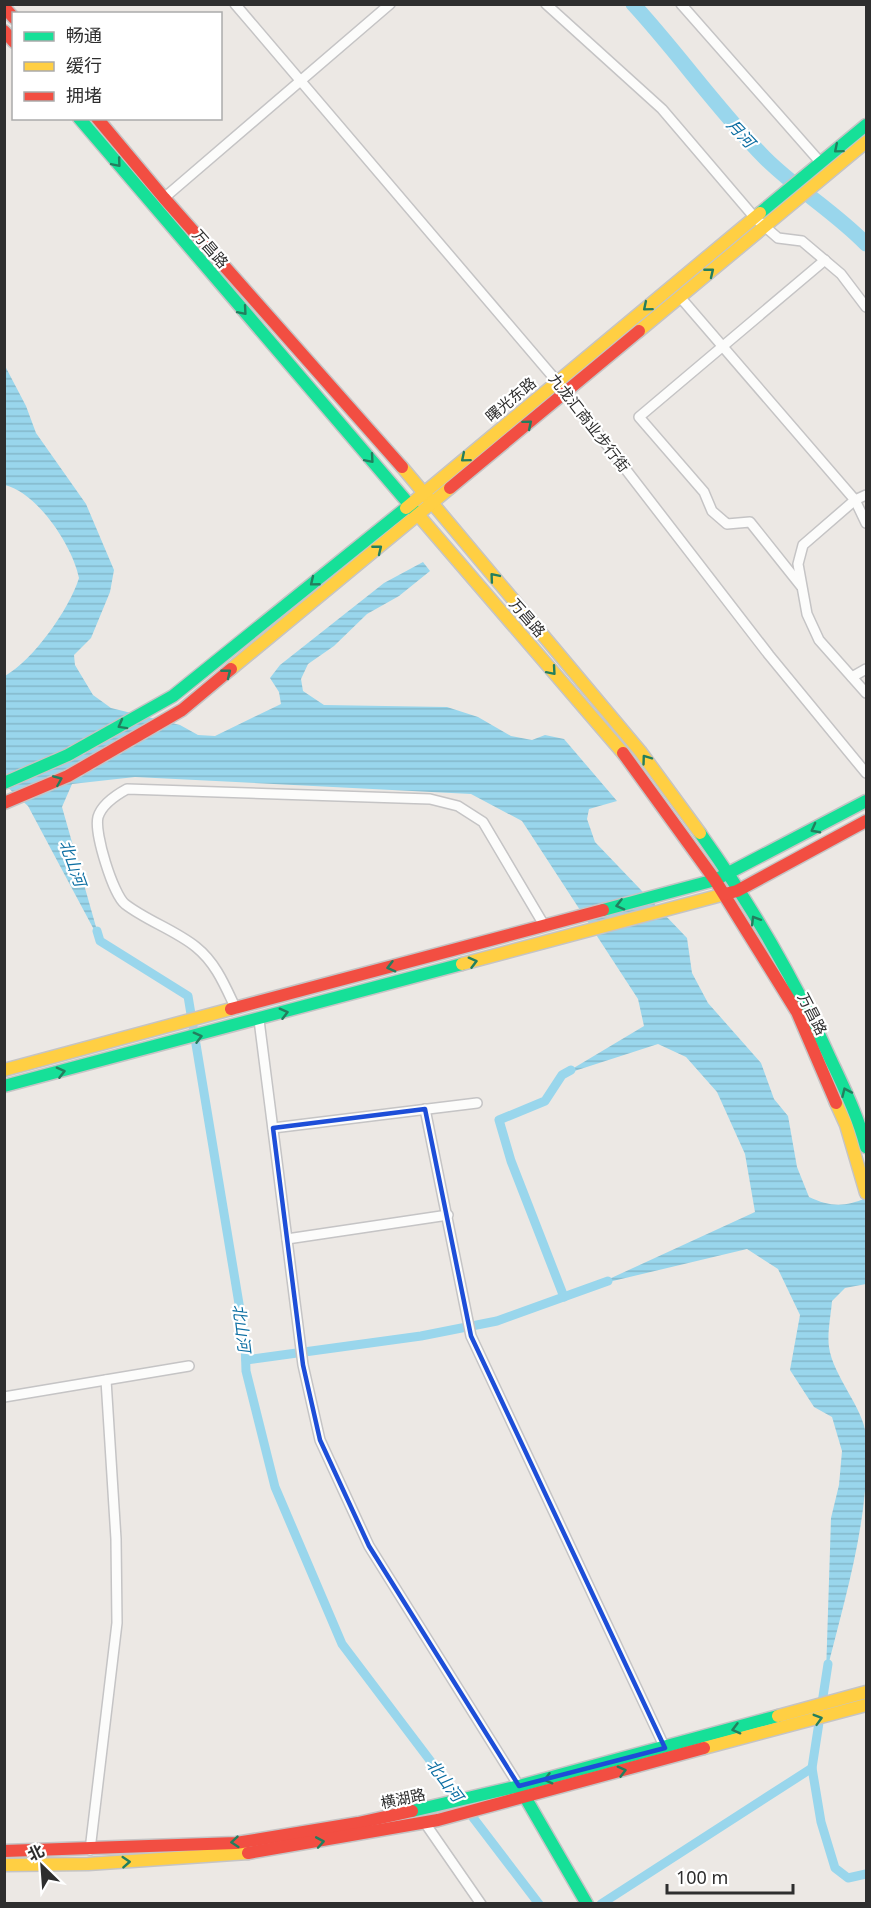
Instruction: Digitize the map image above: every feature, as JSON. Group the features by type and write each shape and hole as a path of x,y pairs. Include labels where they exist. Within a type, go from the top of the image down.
{"main road":[{"name":"万昌路","path":"81,120 625,756 715,880 797,1012 846,1125 867,1193"},
{"name":"万昌路","path":"100,120 164,198 424,492 640,751 729,874 808,1009 859,1121 867,1147"},
{"name":"曙光东路","path":"4,783 68,755 173,696 409,505 867,125"},
{"name":"曙光东路","path":"4,803 68,776 182,710 867,142"},
{"path":"4,1070 715,880 867,801"},
{"path":"4,1086 228,1029 737,891 867,821"},
{"name":"横湖路","path":"4,1851 236,1843 417,1812 664,1748 867,1692"},
{"name":"横湖路","path":"4,1865 88,1864 281,1849 432,1821 867,1705"},
{"path":"519,1786 584,1899"}],"street":[{"name":"九龙汇商业步行街","path":"235,4 566,392 769,655 867,773"},
{"path":"164,198 390,4"},
{"path":"546,4 662,109 755,218 778,238 802,241 841,273 867,307"},
{"path":"681,4 821,163"},
{"path":"801,586 750,522 727,524 712,511 705,492 639,417 825,260"},
{"path":"680,297 855,500 867,523"},
{"path":"867,495 855,500 803,545 798,564 807,614 819,640 867,693"},
{"path":"852,677 867,669"},
{"path":"236,1009 210,961 195,946 123,902 111,878 98,832 98,816 112,798 127,789 430,799 458,806 483,822 544,925"},
{"path":"259,1020 303,1365 320,1440 335,1477 369,1546 519,1786"},
{"path":"273,1128 477,1103"},
{"path":"424,1109 448,1215 471,1336 664,1748"},
{"path":"287,1239 448,1215"},
{"path":"4,1396 189,1366"},
{"path":"88,1864 117,1623 116,1539 106,1380"},
{"path":"432,1821 481,1904"}],"highlighted area":[{"path":"425,1109 471,1336 665,1748 519,1786 369,1546 320,1440 303,1365 273,1128"}],"water":[{"path":"4,364 26,406 36,433 86,504 114,570 110,592 91,638 74,655 75,665 93,695 111,708 180,725 198,735 215,736 281,704 279,692 270,678 280,665 384,583 423,562 430,571 399,596 367,614 334,646 308,664 301,679 303,691 324,705 447,707 478,717 511,736 532,740 545,735 564,739 617,801 589,809 587,819 595,842 687,938 692,973 708,1003 761,1063 774,1099 788,1116 797,1167 809,1197 838,1205 866,1198 866,1284 845,1288 832,1301 829,1330 829,1347 836,1369 864,1424 866,1465 861,1526 826,1674 831,1518 839,1485 842,1451 832,1417 814,1407 790,1370 800,1315 778,1269 747,1249 596,1285 755,1212 745,1154 717,1092 686,1057 658,1044 562,1075 644,1026 638,999 522,821 471,794 135,777 72,784 62,807 100,941 28,806 5,785 5,676 16,669 49,633 67,605 79,578 70,552 52,523 30,499 5,485"}],"waterway":[{"name":"月河","path":"633,4 765,158 842,221 866,244"},
{"name":"北山河","path":"97,931 100,941 188,996 245,1340 246,1371 275,1487 342,1644 460,1800"},
{"path":"564,1297 511,1161 499,1120 545,1101 562,1075 571,1070"},
{"path":"246,1360 421,1336 497,1321 608,1281"},
{"path":"828,1664 812,1768 821,1822 835,1868 848,1878 866,1874"},
{"path":"601,1904 812,1768"},
{"name":"北山河","path":"468,1811 539,1904"}],"traffic: fast":[{"path":"81,120 420,517"},
{"path":"760,213 866,125"},
{"path":"4,783 68,755 173,696 406,508"},
{"path":"603,910 715,880 866,801"},
{"path":"700,833 754,914 787,971 850,1102 866,1147"},
{"path":"4,1086 462,964"},
{"path":"412,1811 519,1786 778,1716"},
{"path":"521,1790 587,1904"}],"traffic: slow":[{"path":"639,331 866,142"},
{"path":"406,508 760,213"},
{"path":"402,467 640,751 700,833"},
{"path":"231,669 450,488"},
{"path":"420,517 623,753"},
{"path":"462,964 725,894"},
{"path":"4,1070 231,1009"},
{"path":"836,1103 846,1125 866,1193"},
{"path":"778,1716 866,1692"},
{"path":"704,1748 866,1705"},
{"path":"4,1865 88,1864 248,1853"}],"traffic: jam":[{"path":"4,7 12,16"},
{"path":"4,31 12,40"},
{"path":"99,120 164,198 402,467"},
{"path":"450,488 639,331"},
{"path":"4,803 68,776 182,710 231,669"},
{"path":"623,753 715,880 797,1012 836,1103"},
{"path":"725,894 737,891 866,821"},
{"path":"231,1009 603,910"},
{"path":"248,1853 438,1820 704,1748"},
{"path":"4,1851 236,1843 358,1823 412,1811"}]}
